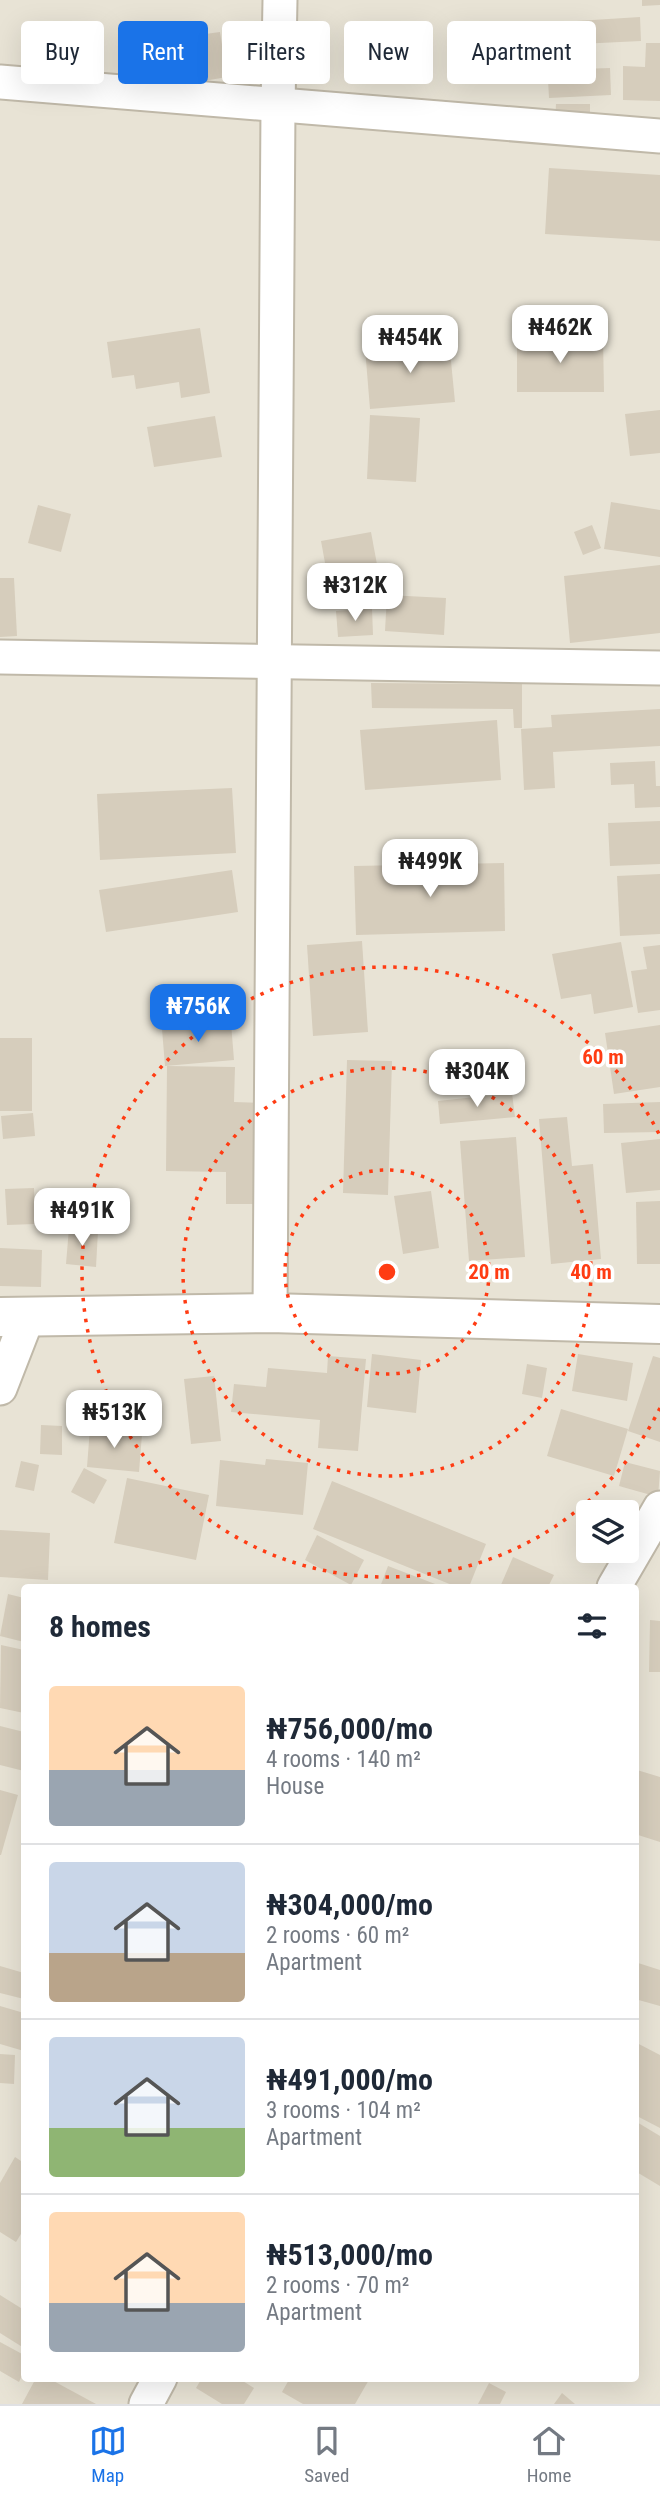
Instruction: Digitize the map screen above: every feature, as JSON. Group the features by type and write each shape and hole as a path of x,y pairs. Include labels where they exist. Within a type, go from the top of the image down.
{"street":[{"path":"270,1313 280,0"},
{"path":"0,82 660,136"},
{"path":"0,657 660,667"},
{"path":"0,1388 14,1317 270,1313 660,1324"},
{"path":"616,1584 660,1508"},
{"path":"146,2404 158,2382"}],"shaded area":[{"path":"0,0 660,0 660,2404 0,2404"}],"building":[{"path":"642,0 660,0 660,5 642,6"},
{"path":"640,17 641,41 596,43 596,21 577,21"},
{"path":"220,32 222,78 208,80 208,34"},
{"path":"646,43 660,43 660,101 623,100 623,66 645,67"},
{"path":"596,68 610,68 611,95 549,98 548,84 596,84"},
{"path":"138,84 183,84 182,93 138,90"},
{"path":"556,104 590,104 590,124 555,123"},
{"path":"549,168 660,175 660,241 545,234"},
{"path":"200,328 210,393 181,398 179,382 136,389 134,375 112,378 107,342"},
{"path":"517,337 603,338 604,392 517,392"},
{"path":"449,341 455,402 370,409 365,348"},
{"path":"660,410 660,453 630,456 625,414"},
{"path":"370,415 420,418 416,482 367,479"},
{"path":"215,416 222,457 154,467 147,427"},
{"path":"611,502 660,510 660,557 604,549"},
{"path":"38,505 71,514 61,552 28,543"},
{"path":"592,525 601,548 583,555 574,532"},
{"path":"371,532 383,597 333,606 321,541"},
{"path":"660,565 660,633 570,643 564,576"},
{"path":"0,578 14,578 17,636 0,637"},
{"path":"387,595 446,598 444,635 385,631"},
{"path":"372,608 373,635 338,637 336,611"},
{"path":"371,683 522,684 522,728 514,728 513,709 372,708"},
{"path":"660,709 660,746 553,752 555,788 524,790 521,729 552,727 551,715"},
{"path":"497,720 501,780 365,790 360,730"},
{"path":"655,761 656,786 660,786 660,807 635,808 634,784 611,785 610,763"},
{"path":"232,788 236,853 100,860 97,794"},
{"path":"660,821 660,864 610,866 608,823"},
{"path":"504,863 505,931 356,935 354,866"},
{"path":"232,870 238,912 106,932 99,890"},
{"path":"660,874 660,934 620,936 617,876"},
{"path":"362,941 368,1032 313,1036 307,945"},
{"path":"621,942 633,1007 594,1014 591,994 561,999 552,954"},
{"path":"660,945 660,1010 638,1013 631,971 647,969 643,947"},
{"path":"231,1023 234,1060 165,1066 162,1029"},
{"path":"660,1025 660,1087 614,1094 605,1033"},
{"path":"0,1038 32,1038 32,1111 0,1111"},
{"path":"347,1060 392,1061 388,1195 343,1193"},
{"path":"167,1066 235,1067 234,1102 260,1103 259,1204 226,1204 226,1172 166,1171"},
{"path":"512,1093 515,1117 440,1124 438,1101"},
{"path":"660,1102 660,1132 604,1133 603,1104"},
{"path":"33,1113 35,1136 3,1139 1,1116"},
{"path":"567,1117 572,1166 593,1164 601,1259 551,1264 539,1119"},
{"path":"516,1137 525,1257 469,1261 460,1141"},
{"path":"660,1139 660,1190 626,1193 621,1143"},
{"path":"34,1188 35,1224 7,1225 5,1189"},
{"path":"431,1191 439,1248 403,1254 394,1196"},
{"path":"660,1201 660,1264 637,1264 636,1202"},
{"path":"69,1228 98,1231 96,1267 66,1264"},
{"path":"0,1248 42,1250 41,1287 0,1286"},
{"path":"372,1354 421,1360 416,1413 367,1407"},
{"path":"578,1354 633,1363 627,1401 572,1391"},
{"path":"328,1356 366,1359 358,1451 318,1448 320,1420 231,1412 234,1384 266,1387 268,1368 327,1373"},
{"path":"653,1356 660,1358 660,1442 628,1431"},
{"path":"527,1364 547,1368 542,1398 522,1394"},
{"path":"214,1376 221,1441 191,1444 184,1379"},
{"path":"86,1393 159,1398 157,1427 84,1422"},
{"path":"561,1409 628,1429 614,1476 547,1456"},
{"path":"41,1425 62,1426 62,1455 40,1454"},
{"path":"90,1428 142,1434 139,1472 87,1467"},
{"path":"266,1459 308,1463 303,1515 216,1506 220,1460 265,1465"},
{"path":"21,1461 39,1465 34,1491 15,1487"},
{"path":"625,1462 660,1471 658,1497 619,1486"},
{"path":"84,1468 107,1480 94,1504 71,1492"},
{"path":"127,1478 209,1495 196,1560 114,1543"},
{"path":"332,1481 486,1544 470,1584 450,1584 313,1529"},
{"path":"0,1530 50,1533 48,1580 0,1577"},
{"path":"317,1535 364,1560 349,1584 305,1560"},
{"path":"513,1557 554,1575 550,1584 501,1584"},
{"path":"388,1566 435,1584 381,1584"},
{"path":"8,1594 21,1597 21,1641 0,1636"},
{"path":"650,1620 660,1621 660,1672 649,1672"},
{"path":"1,1645 21,1649 21,1712 0,1708"},
{"path":"0,1726 21,1731 21,1770 0,1765"},
{"path":"639,1771 660,1777 660,1842 639,1835"},
{"path":"0,1790 18,1795 1,1855 0,1855"},
{"path":"639,1963 660,1970 660,2006 639,2000"},
{"path":"0,1966 21,1972 21,1998 0,1993"},
{"path":"0,2006 21,2012 21,2050 0,2044"},
{"path":"639,2044 660,2055 660,2128 639,2117"},
{"path":"0,2054 15,2055 14,2084 0,2083"},
{"path":"639,2123 660,2136 660,2186 639,2173"},
{"path":"15,2157 21,2161 21,2234 16,2242 0,2232 0,2183"},
{"path":"0,2295 21,2308 21,2346 0,2333"},
{"path":"0,2342 21,2353 21,2378 19,2382 0,2371"},
{"path":"34,2382 55,2382 96,2404 22,2404"},
{"path":"200,2382 244,2382 254,2388 244,2404 222,2404 196,2388"},
{"path":"288,2382 368,2382 355,2404 303,2404 282,2392"},
{"path":"489,2383 506,2392 500,2404 478,2404"},
{"path":"562,2393 575,2404 554,2404"}]}
